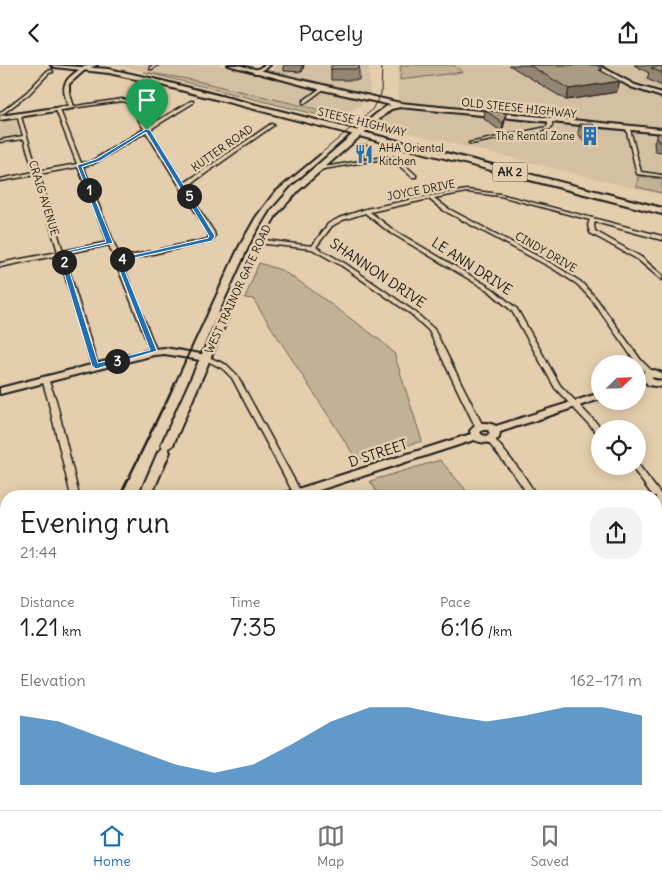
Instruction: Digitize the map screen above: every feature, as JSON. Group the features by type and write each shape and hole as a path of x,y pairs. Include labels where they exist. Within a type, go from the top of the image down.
{"highway":[{"name":"STEESE HIGHWAY","path":"53,68 90,66 662,203"},
{"name":"STEESE HIGHWAY","path":"360,130 662,211"}],"main road":[{"name":"OLD STEESE HIGHWAY","path":"231,65 323,89 405,104"},
{"name":"OLD STEESE HIGHWAY","path":"361,96 387,103 662,131"},
{"name":"WEST TRAINOR GATE ROAD","path":"378,115 378,112 387,103"},
{"name":"WEST TRAINOR GATE ROAD","path":"147,490 257,241 284,201 360,130 391,106 405,104"}],"street":[{"path":"150,68 156,65"},
{"path":"256,72 268,65"},
{"path":"594,65 633,86 662,95"},
{"path":"72,107 65,92 65,87 69,80 90,66"},
{"path":"0,117 53,68"},
{"path":"304,101 323,89"},
{"path":"0,117 126,100 147,130 212,236 210,240 118,260"},
{"path":"0,180 79,166 98,160 192,102"},
{"path":"58,110 154,351"},
{"name":"CRAIG AVENUE","path":"19,115 96,366"},
{"path":"471,143 548,128 550,121"},
{"name":"KUTTER ROAD","path":"183,187 272,125"},
{"path":"628,129 639,173 662,176"},
{"path":"0,141 26,137"},
{"path":"318,169 390,157 396,159 414,176"},
{"name":"JOYCE DRIVE","path":"313,248 330,225 341,219 366,211 467,191 490,193 662,238"},
{"name":"CINDY DRIVE","path":"429,197 445,209 554,267 579,283 594,299 649,377"},
{"name":"LE ANN DRIVE","path":"366,211 390,230 491,290 515,310 557,386 591,422"},
{"path":"593,219 591,225 592,232 639,258 662,278"},
{"name":"SHANNON DRIVE","path":"257,241 313,248 344,265 413,313 432,330 478,431"},
{"path":"0,265 110,243"},
{"path":"0,391 154,351 206,358 225,367 235,377 292,490"},
{"path":"646,379 649,377 662,376"},
{"path":"649,377 654,384 662,384"},
{"path":"45,379 52,400 74,490"},
{"path":"478,431 481,439 591,399"},
{"name":"D STREET","path":"309,490 478,431"},
{"path":"492,435 529,490"},
{"path":"642,475 653,490"}],"shaded area":[{"path":"113,65 218,65 276,81 366,101 342,115 188,79"},
{"path":"275,65 369,65 370,95 272,72"},
{"path":"398,65 662,65 662,195 378,125 390,111 398,107"},
{"path":"401,65 453,65 463,72 400,80"},
{"path":"144,72 188,79 342,115 344,118 339,120"},
{"path":"127,74 160,79 314,118 301,116"},
{"path":"10,119 16,121 20,136 0,140 0,120"},
{"path":"451,154 662,206 662,209 470,159"},
{"path":"638,176 662,179 662,193 637,187"},
{"path":"259,263 281,270 306,286 380,340 394,353 422,441 357,460 253,299 245,298"},
{"path":"440,460 465,490 375,490 370,481"}],"building":[{"path":"331,65 359,65 359,69 331,69"},
{"path":"529,65 596,65 603,69 599,70 620,81 569,89"},
{"path":"659,65 662,65 662,73 651,68 661,66"},
{"path":"485,110 506,113 503,123"},
{"path":"580,124 593,124 599,133 586,133"},
{"path":"657,133 662,134 662,142 658,142"},
{"path":"366,144 371,151 363,152 358,145"}],"railway":[{"path":"319,155 371,111 381,94 382,65"},
{"path":"163,409 238,247 255,217 273,193 320,154"},
{"path":"123,490 163,407"}],"place":[{"name":"The Rental Zone","path":"590,136"},
{"name":"AHA Oriental Kitchen","path":"364,154"}],"route":[{"path":"147,130 212,236 210,240 118,260 154,351 96,366 61,253 110,243 79,166 98,160 147,130"}]}
